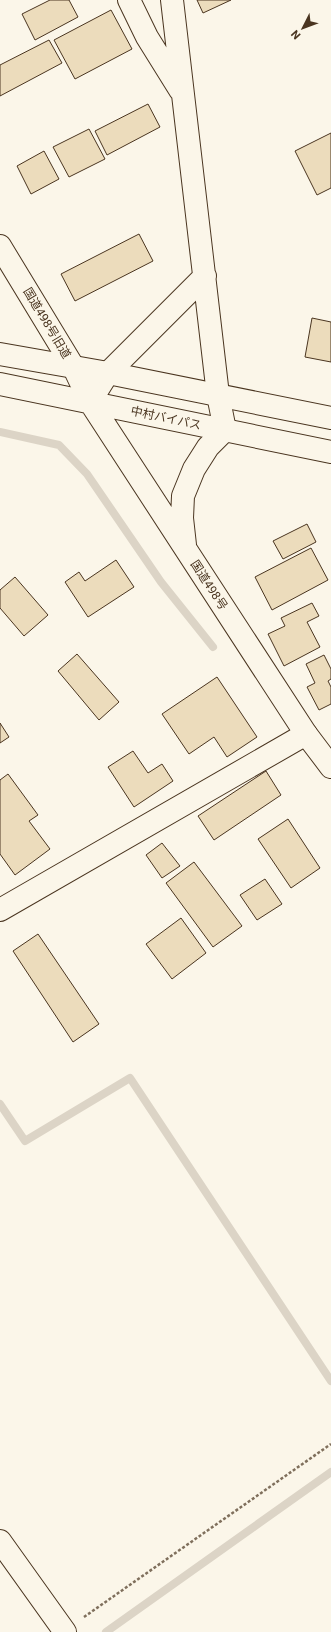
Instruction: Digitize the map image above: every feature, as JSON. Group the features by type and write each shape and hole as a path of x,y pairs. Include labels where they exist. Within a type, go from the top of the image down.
{"main road":[{"path":"129,0 147,37 184,96"},
{"path":"172,0 218,395 225,430 208,446 194,469 183,496 182,518 186,549"},
{"name":"国道498号旧道","path":"0,246 74,368 90,402"},
{"path":"90,402 108,373 205,276"},
{"path":"0,354 108,373 331,418"},
{"name":"中村バイパス","path":"0,384 331,452"},
{"name":"国道498号","path":"90,402 306,734 331,767"},
{"path":"0,910 306,734"},
{"path":"0,1541 64,1631"}],"path":[{"path":"64,1631 331,1444"}],"building":[{"path":"50,0 69,0 78,17 35,40 22,14"},
{"path":"197,0 231,0 203,13"},
{"path":"111,10 132,49 75,79 54,40"},
{"path":"49,40 62,63 0,96 0,65"},
{"path":"148,104 160,127 107,155 95,131"},
{"path":"89,129 105,159 69,177 53,147"},
{"path":"331,133 331,188 317,195 295,151"},
{"path":"44,151 59,179 31,194 17,166"},
{"path":"139,234 153,261 75,301 61,274"},
{"path":"312,318 331,322 331,362 305,357"},
{"path":"307,524 316,542 283,559 273,541"},
{"path":"311,548 328,580 272,610 255,577"},
{"path":"116,560 134,587 88,617 65,582 79,572 85,581"},
{"path":"15,577 48,615 24,636 0,608 0,590"},
{"path":"312,603 319,616 307,622 320,647 284,666 268,634 285,626 281,618"},
{"path":"77,654 119,702 99,720 58,671"},
{"path":"324,655 331,669 331,679 328,681 331,687 331,704 319,710 307,687 315,683 306,664"},
{"path":"217,677 257,737 227,757 214,737 189,754 162,714"},
{"path":"0,723 9,737 0,743"},
{"path":"133,751 148,773 162,764 173,781 134,807 108,767"},
{"path":"266,771 281,795 214,840 198,816"},
{"path":"8,774 38,815 29,821 50,849 15,875 0,854 0,780"},
{"path":"288,819 320,868 291,888 258,839"},
{"path":"162,843 180,866 162,878 146,855"},
{"path":"194,862 242,926 213,947 166,883"},
{"path":"265,879 282,904 257,920 240,895"},
{"path":"181,918 206,953 172,979 146,944"},
{"path":"38,934 99,1024 73,1042 13,951"}],"waterway":[{"path":"0,432 59,445 87,474 161,582 213,647"},
{"path":"0,1104 25,1141 130,1078 331,1381"},
{"path":"106,1632 331,1472"}]}
